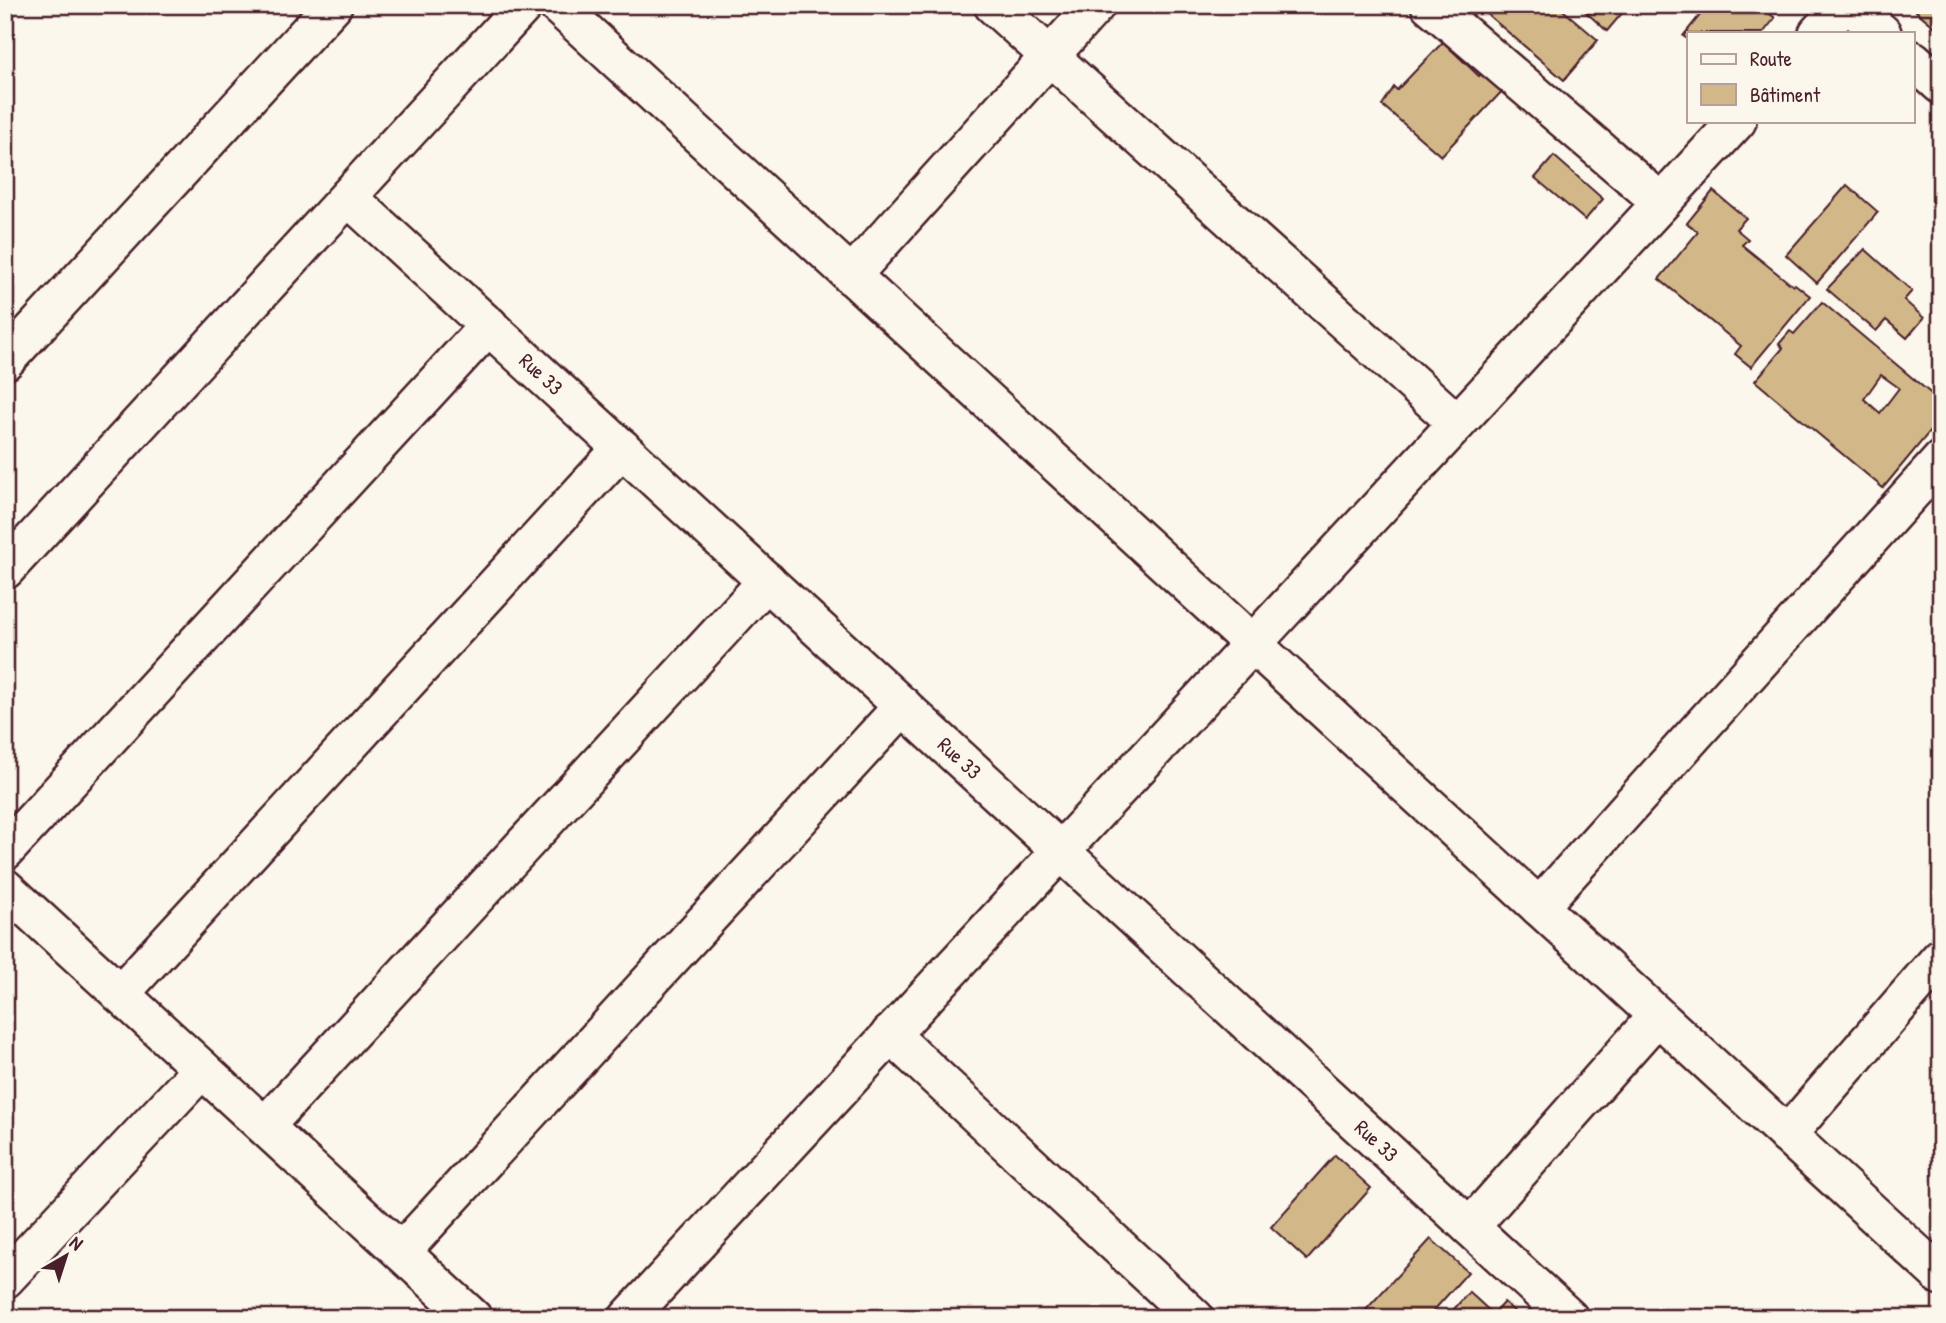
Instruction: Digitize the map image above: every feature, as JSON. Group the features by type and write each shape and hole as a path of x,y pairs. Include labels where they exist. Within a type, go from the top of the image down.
{"street":[{"path":"5,361 333,5"},
{"path":"5,570 524,5"},
{"path":"557,5 1941,1276"},
{"path":"993,5 1457,422"},
{"path":"851,276 1096,5"},
{"path":"1430,5 1661,202"},
{"path":"1819,32 1844,5"},
{"path":"1850,5 1881,32"},
{"path":"1914,61 1941,85"},
{"path":"628,1318 1736,122"},
{"name":"Rue 33","path":"348,197 1569,1318"},
{"path":"5,851 488,326"},
{"path":"120,994 622,448"},
{"path":"1539,907 1941,460"},
{"path":"265,1126 767,581"},
{"path":"401,1252 903,706"},
{"path":"5,888 473,1318"},
{"path":"1787,1135 1941,957"},
{"path":"1470,1227 1657,1016"},
{"path":"890,1034 1195,1318"},
{"path":"5,1279 202,1069"}],"building":[{"path":"1485,5 1557,5 1598,40 1564,80 1481,9"},
{"path":"1578,5 1629,5 1607,31"},
{"path":"1708,5 1759,5 1775,18 1764,32 1687,32 1687,39 1683,36"},
{"path":"1921,5 1941,5 1941,32 1916,11"},
{"path":"1443,42 1479,76 1486,69 1506,87 1441,156 1382,105 1394,87 1397,90"},
{"path":"1554,156 1603,199 1585,220 1535,178"},
{"path":"1847,185 1878,212 1817,283 1786,255"},
{"path":"1713,191 1746,218 1736,229 1748,239 1742,245 1793,286 1795,284 1810,296 1751,367 1735,354 1741,346 1659,279 1698,232 1687,223"},
{"path":"1865,249 1912,291 1904,300 1924,318 1907,338 1886,320 1876,331 1827,289"},
{"path":"1822,302 1941,402 1941,418 1883,488 1755,381 1783,348 1779,344 1790,331 1794,334","holes":["1881,375 1899,388 1880,413 1864,399"]},
{"path":"1335,1155 1371,1188 1307,1260 1271,1227"},
{"path":"1431,1239 1468,1272 1427,1318 1368,1318 1363,1313"},
{"path":"1469,1292 1493,1314 1504,1302 1516,1313 1511,1318 1446,1318"}]}
